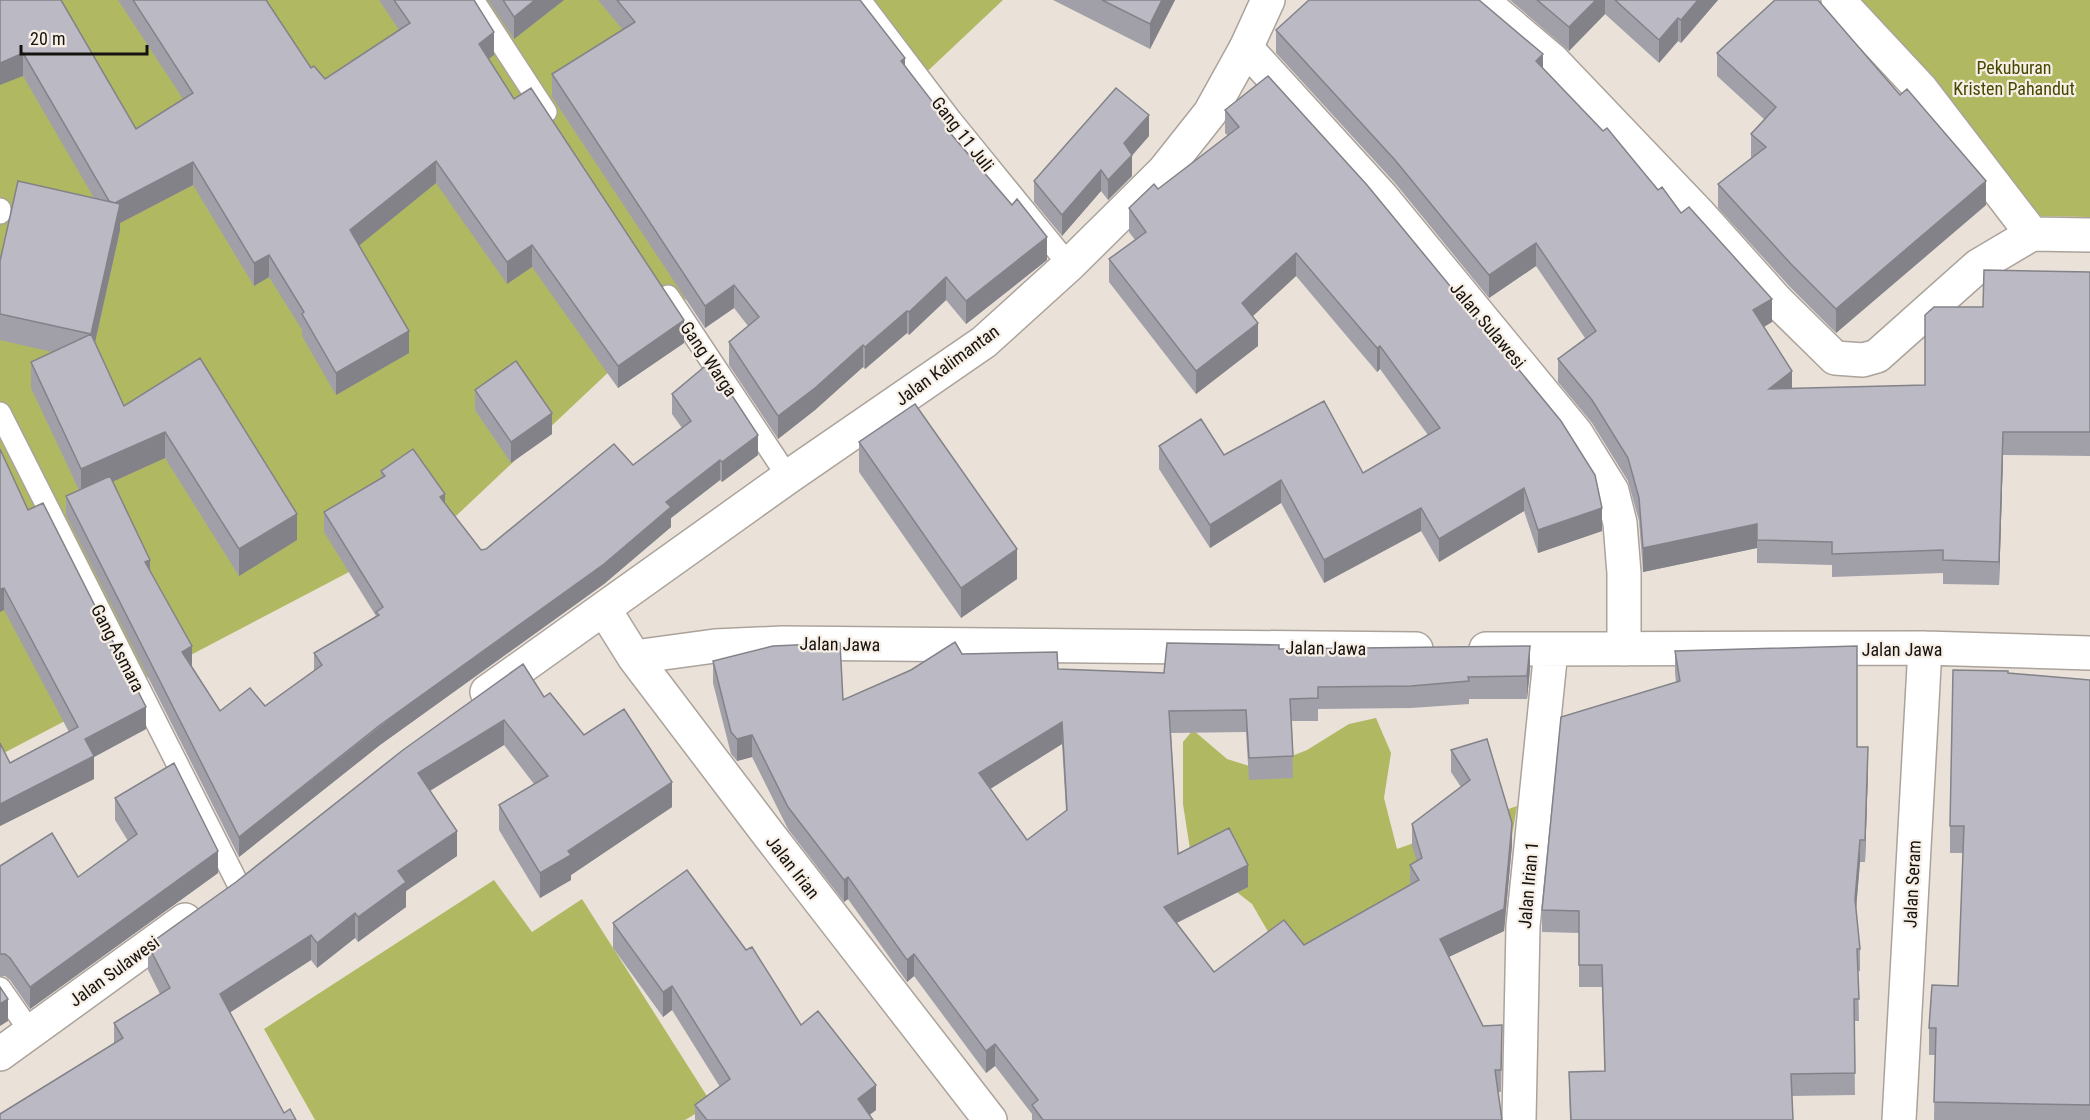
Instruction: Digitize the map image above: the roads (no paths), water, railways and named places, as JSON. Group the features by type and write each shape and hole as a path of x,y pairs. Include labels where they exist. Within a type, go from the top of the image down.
{"street":[{"name":"Jalan Kalimantan","path":"604,609 788,477 984,342 1069,265 1170,163 1210,114 1246,48 1268,0"},
{"path":"1481,0 1551,59 1700,215 1777,301 1835,358 1863,360 1877,356 1978,266 2032,234 2090,235"},
{"path":"1838,0 1921,89 2032,234"},
{"name":"Jalan Sulawesi","path":"1246,48 1381,196 1576,433 1612,491 1620,524 1624,573 1624,649"},
{"path":"460,712 604,609"},
{"name":"Jalan Irian","path":"604,609 634,657 769,836 990,1120"},
{"name":"Jalan Jawa","path":"634,657 716,646 782,643 1551,650 1925,648 2090,653"},
{"name":"Jalan Seram","path":"1899,1120 1925,648"},
{"name":"Jalan Irian 1","path":"1519,1120 1523,926 1551,650"},
{"name":"Jalan Sulawesi","path":"0,1054 264,861"}],"lane":[{"path":"473,0 559,132"},
{"name":"Gang 11 Juli","path":"860,0 951,120 1069,265"},
{"name":"Gang Warga","path":"657,279 788,477"},
{"name":"Gang Asmara","path":"0,413 218,896"},
{"path":"0,987 30,1030"}],"park label":[{"name":"Pekuburan Kristen Pahandut","path":"2014,77"}]}
